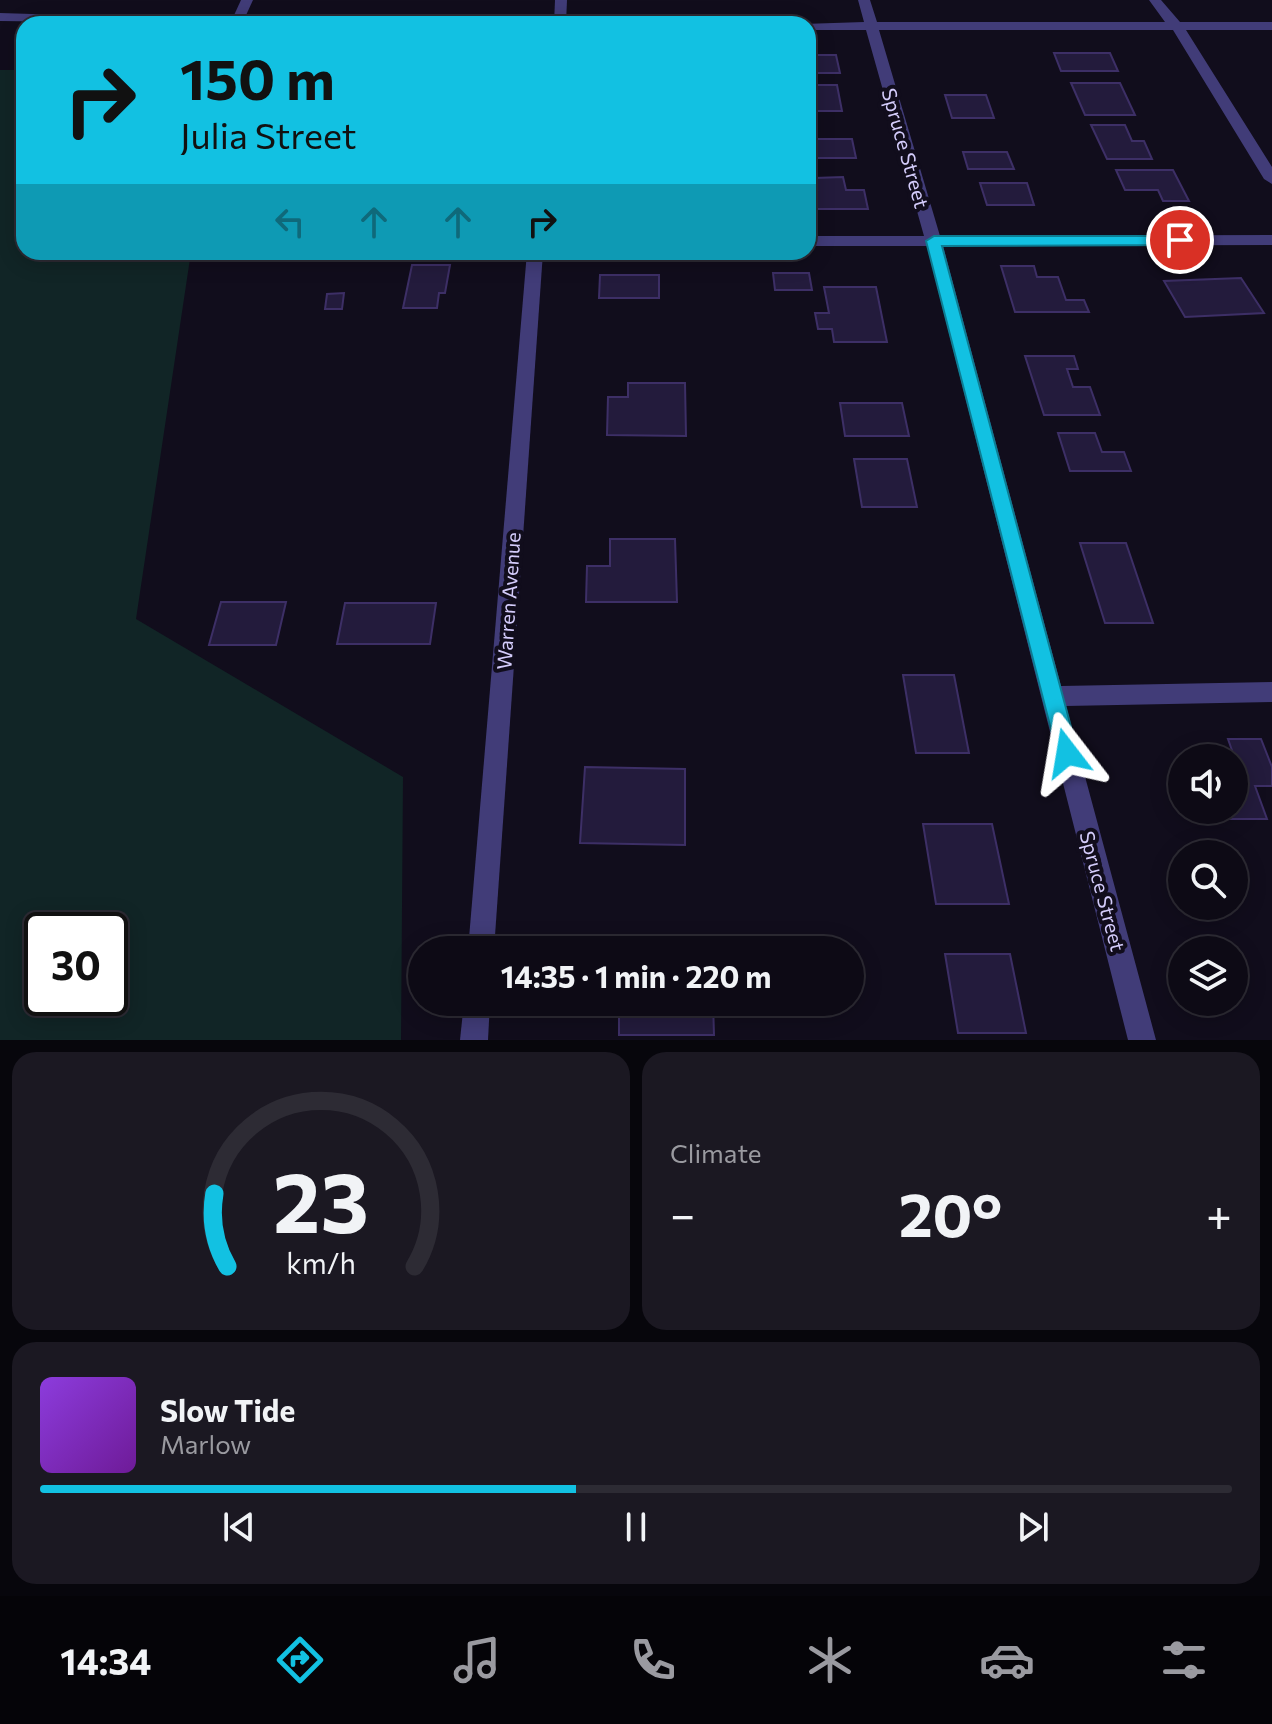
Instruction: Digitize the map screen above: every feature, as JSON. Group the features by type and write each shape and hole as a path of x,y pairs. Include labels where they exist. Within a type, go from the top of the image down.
{"street":[{"name":"Spruce Street","path":"864,0 934,241 1142,1040"},
{"path":"1155,0 1177,26 1272,179"},
{"path":"816,26 1272,26"},
{"path":"816,241 1272,240"},
{"name":"Warren Avenue","path":"482,936 534,260"},
{"path":"1052,696 1272,692"},
{"path":"474,1040 476,1016"}],"green space":[{"path":"0,70 16,70 16,260 190,260 136,619 403,777 401,1040 0,1040"}],"building":[{"path":"1054,53 1110,53 1118,71 1061,71"},
{"path":"816,55 836,55 840,73 816,73"},
{"path":"1071,83 1120,83 1135,115 1085,115"},
{"path":"816,85 837,85 842,111 816,111"},
{"path":"945,95 986,95 994,118 952,118"},
{"path":"1091,125 1125,125 1132,141 1144,141 1152,159 1107,159"},
{"path":"816,139 852,139 856,158 816,158"},
{"path":"963,152 1007,152 1014,169 968,169"},
{"path":"1116,170 1173,170 1189,201 1163,201 1158,190 1125,190"},
{"path":"843,177 846,190 864,190 868,209 816,209 816,178"},
{"path":"980,183 1027,183 1034,205 987,205"},
{"path":"412,265 450,265 445,293 439,293 437,308 403,308"},
{"path":"1001,266 1034,266 1037,277 1058,277 1066,300 1084,300 1089,312 1015,312"},
{"path":"773,273 809,273 812,290 775,290"},
{"path":"600,275 659,275 659,298 599,298"},
{"path":"1241,278 1264,313 1185,317 1164,281"},
{"path":"824,287 876,287 887,342 834,342 832,329 818,329 815,313 829,313"},
{"path":"344,293 342,309 325,309 327,294"},
{"path":"1025,356 1074,356 1078,369 1067,369 1073,387 1090,387 1100,415 1044,415"},
{"path":"628,383 685,383 686,436 607,435 608,397 628,397"},
{"path":"840,403 902,403 909,436 845,436"},
{"path":"1058,433 1095,433 1102,452 1124,452 1131,471 1070,471"},
{"path":"854,459 907,459 917,507 862,507"},
{"path":"610,539 675,539 677,602 586,602 587,566 610,566"},
{"path":"1080,543 1126,543 1153,623 1105,623"},
{"path":"221,602 286,602 276,645 209,645"},
{"path":"345,603 436,603 430,644 337,644"},
{"path":"903,675 954,675 969,753 916,753"},
{"path":"1228,739 1261,739 1272,767 1272,786 1255,786 1267,819 1248,819 1248,744 1230,744"},
{"path":"585,767 685,769 685,845 580,843"},
{"path":"923,824 992,824 1009,904 936,904"},
{"path":"945,954 1010,954 1026,1033 958,1033"},
{"path":"619,1016 713,1016 714,1035 619,1035"}],"route":[{"path":"1067,753 934,241 1180,240"}]}
